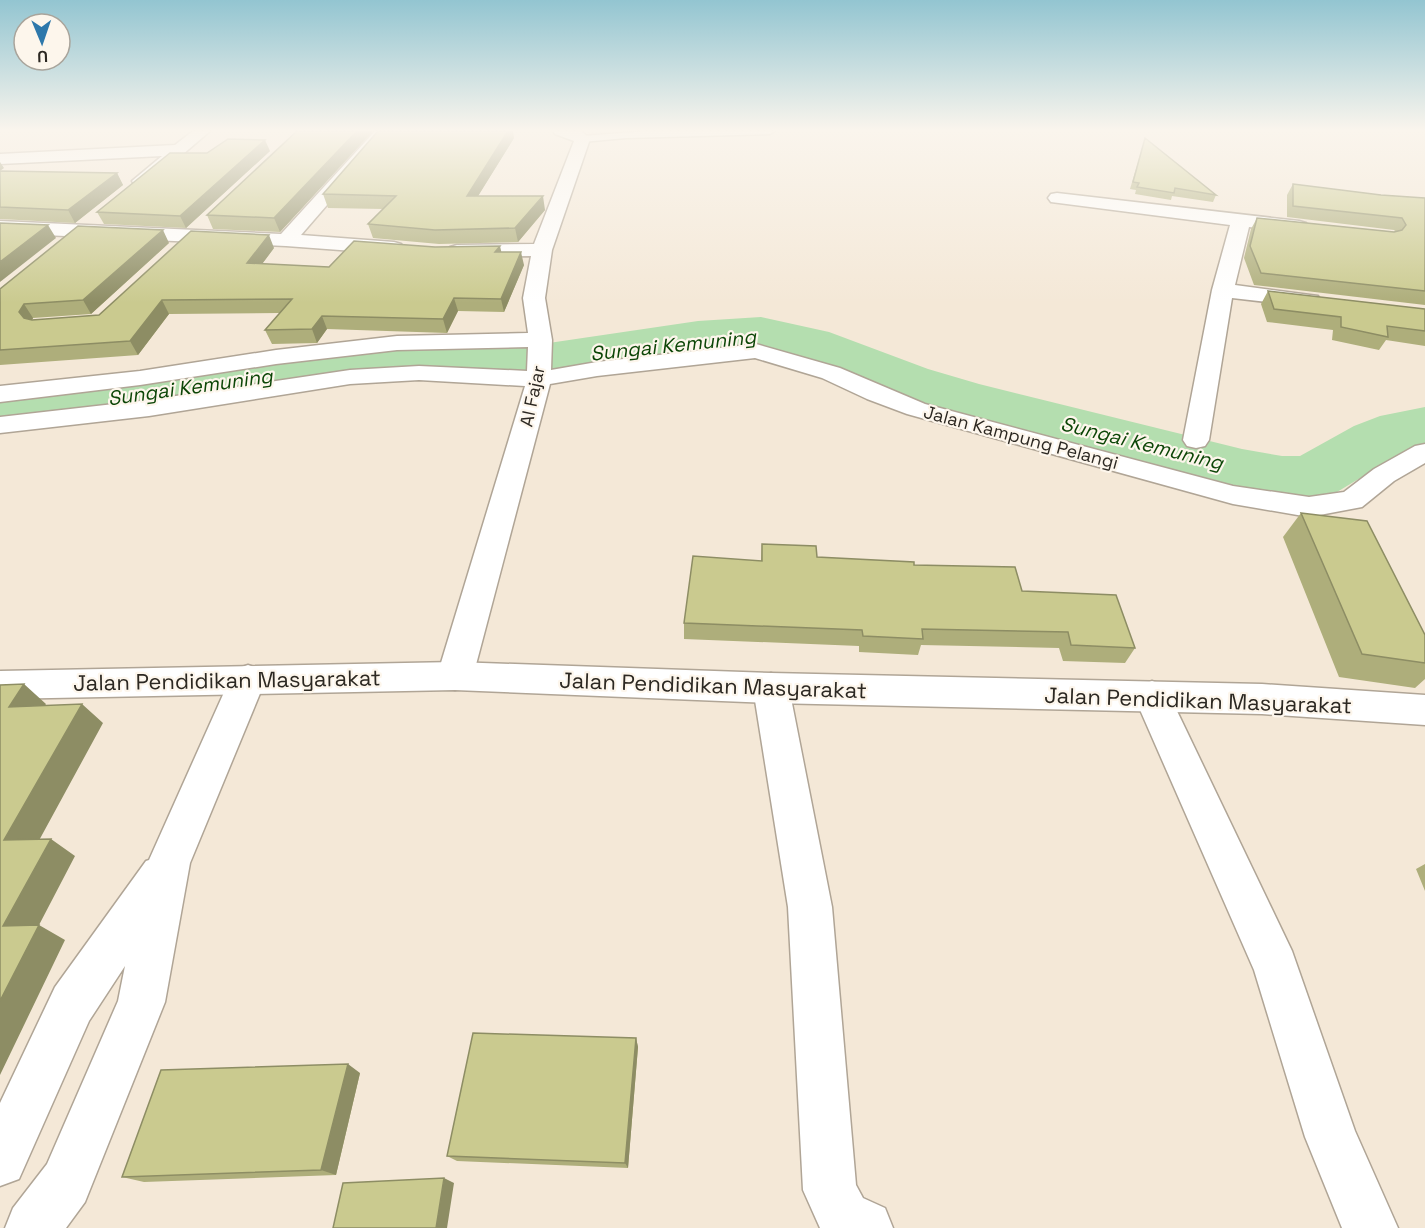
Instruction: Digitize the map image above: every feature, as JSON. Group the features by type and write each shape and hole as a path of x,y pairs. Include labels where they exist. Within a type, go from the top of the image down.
{"street":[{"path":"125,194 132,188"},
{"path":"286,240 332,188"},
{"name":"Al Fajar","path":"454,676 540,360 534,298 542,250 564,188"},
{"path":"1057,198 1319,229"},
{"path":"54,253 99,216"},
{"path":"176,252 210,220"},
{"path":"1196,440 1222,290 1241,221"},
{"path":"0,243 10,228 286,240 416,250"},
{"path":"439,252 542,250"},
{"path":"1222,290 1328,303"},
{"path":"0,394 140,378 276,357 397,344 540,360"},
{"name":"Jalan Kampung Pelangi","path":"0,425 149,408 350,378 419,374 540,360 597,369 756,351 831,373 916,409 1233,495 1309,507 1352,500 1384,475 1425,452"},
{"name":"Jalan Pendidikan Masyarakat","path":"0,685 454,676 771,688 1262,699 1425,710"},
{"path":"33,1228 66,1183 141,1002 170,863 248,679"},
{"path":"771,688 810,907 830,1190 844,1217 865,1228"},
{"path":"1152,696 1276,967 1331,1137 1370,1228"},
{"path":"0,1160 72,1004 170,863"}],"building":[{"path":"0,188 97,188 68,210 0,207"},
{"path":"126,188 211,188 180,216 97,212"},
{"path":"236,188 302,188 274,218 207,215"},
{"path":"328,188 472,188 467,196 543,196 515,228 435,230 368,224 396,196 323,194"},
{"path":"1145,188 1175,188 1174,193"},
{"path":"1177,188 1208,188 1216,195"},
{"path":"1293,188 1327,188 1425,198 1425,291 1261,273 1250,246 1257,218 1394,232 1402,230 1406,225 1402,218 1293,206"},
{"path":"0,223 48,225 0,262"},
{"path":"78,226 163,230 83,300 24,304 19,312 24,318 32,320 99,315 191,231 269,235 247,263 329,267 354,241 435,247 500,246 495,252 521,252 501,299 454,298 443,319 322,316 312,329 265,330 292,299 162,300 130,341 0,350 0,289"},
{"path":"1268,291 1425,309 1425,331 1387,326 1388,337 1341,327 1341,317 1274,309"},
{"path":"1301,513 1367,521 1425,635 1425,663 1362,654"},
{"path":"762,544 816,546 817,557 914,562 914,565 1015,567 1022,591 1116,595 1135,648 1071,645 1068,632 922,629 923,639 863,636 862,630 684,623 693,556 762,561"},
{"path":"24,684 9,707 82,704 4,840 51,839 3,926 39,925 0,1001 0,685"},
{"path":"473,1033 636,1038 625,1163 447,1156"},
{"path":"348,1064 321,1170 122,1177 161,1070"},
{"path":"444,1178 436,1228 333,1228 343,1183"}],"waterway":[{"name":"Sungai Kemuning","path":"0,413 356,365 399,362 542,361 698,338 761,334 809,344 907,382 959,397 1242,470 1282,478 1313,477 1377,440 1402,429 1425,426"}]}
